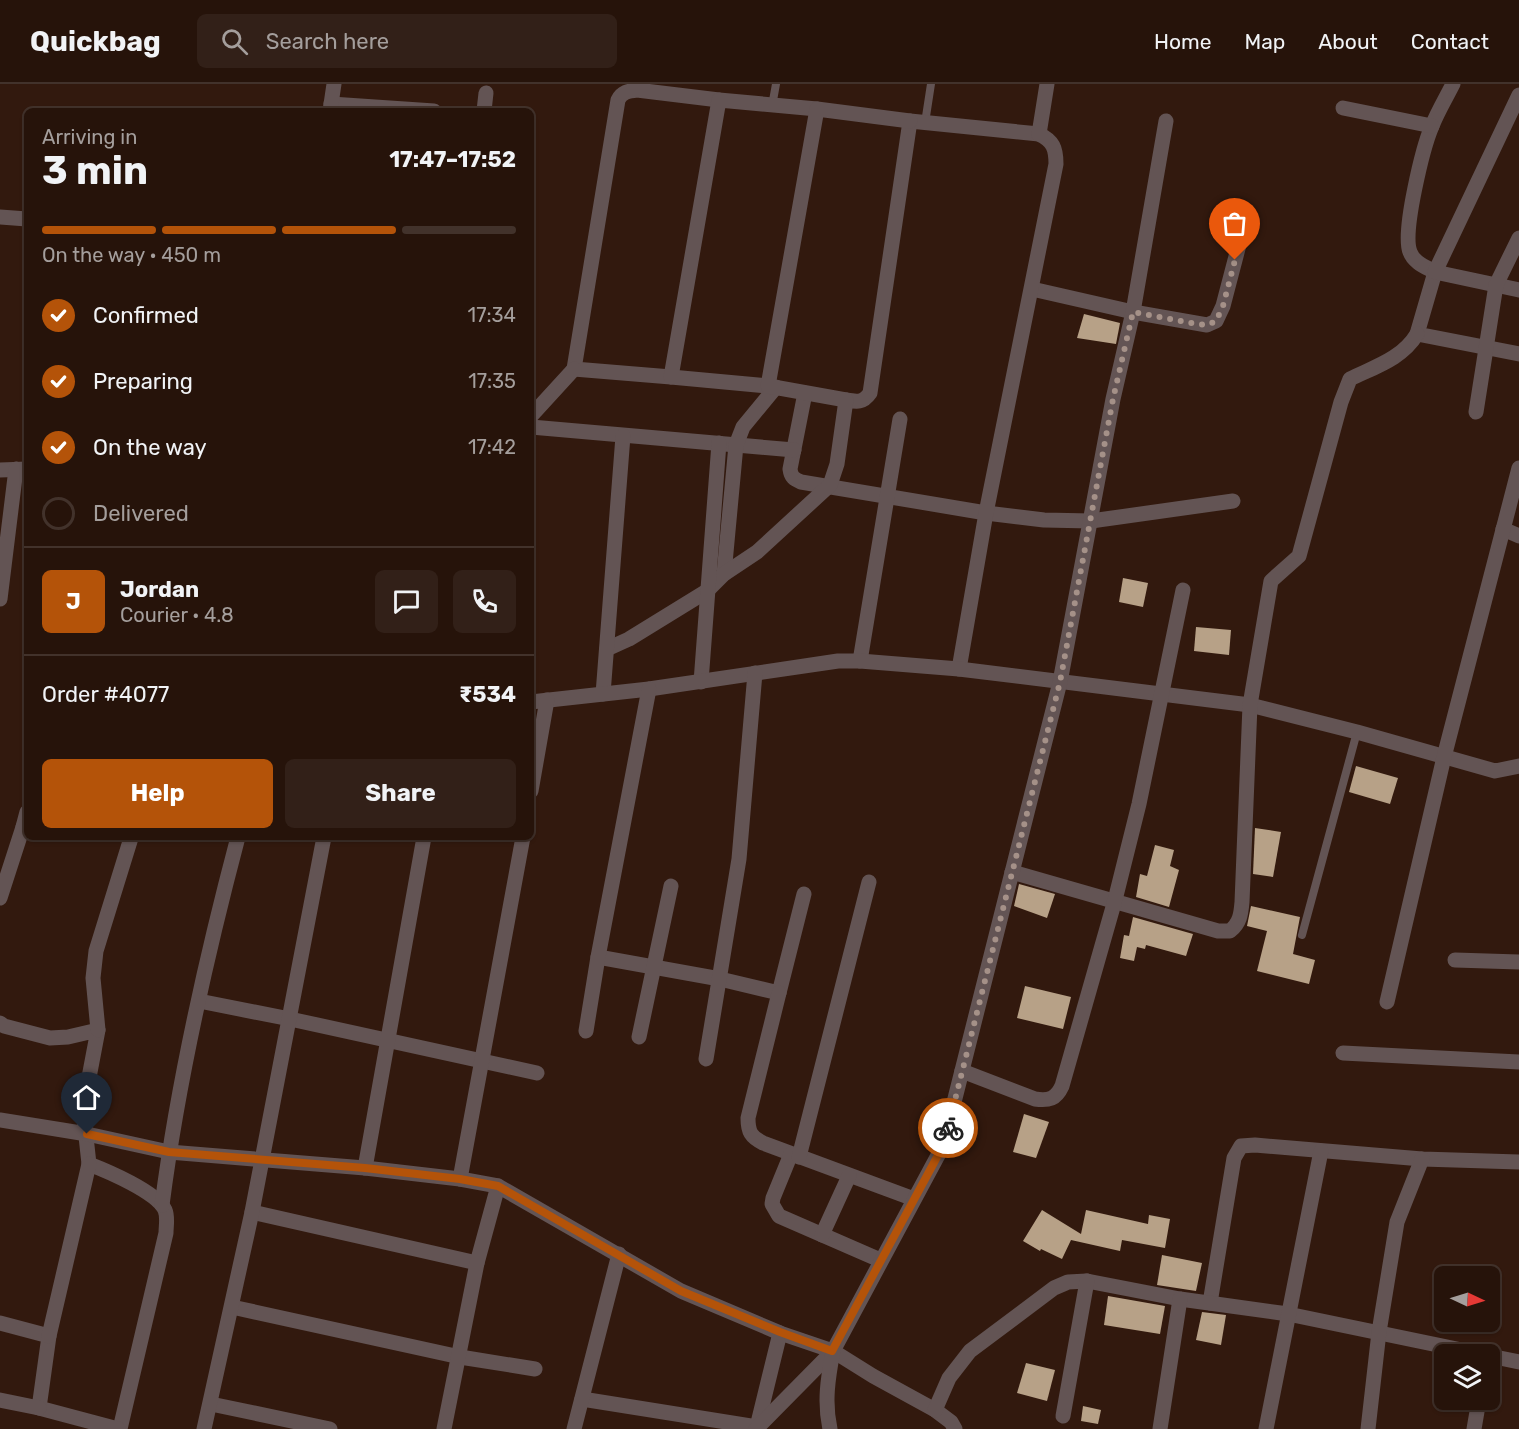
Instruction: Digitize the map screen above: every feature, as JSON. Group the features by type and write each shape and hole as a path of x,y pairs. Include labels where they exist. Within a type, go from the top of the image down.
{"street":[{"path":"334,84 330,107 356,108"},
{"path":"1039,134 1047,84"},
{"path":"1453,84 1432,126 1414,198 1408,239 1409,252 1413,258 1435,272 1519,290"},
{"path":"534,413 574,369 618,100 621,94 637,90 1039,134 1051,140 1056,150 1056,164 986,513 959,669"},
{"path":"484,108 486,93"},
{"path":"1012,872 1218,931 1230,931 1236,926 1240,918 1242,902 1250,705 1271,581 1299,556 1341,402 1350,379 1400,354 1411,344 1417,334 1435,272 1519,94"},
{"path":"671,377 719,100"},
{"path":"1343,108 1432,126"},
{"path":"724,574 736,445 743,427 772,386 817,110"},
{"path":"574,369 772,386 859,402 865,399 870,393 918,122"},
{"path":"757,1428 832,1351 943,1146 1060,682 1113,399 1133,312 1167,122"},
{"path":"0,217 24,219"},
{"path":"1476,412 1496,285 1519,238"},
{"path":"1032,290 1207,325 1216,321 1223,306 1240,241"},
{"path":"1417,334 1519,354"},
{"path":"805,393 790,469 795,480 986,513 1044,520 1091,521 1233,501"},
{"path":"607,649 629,639 707,591 724,574 757,552 830,485 837,464 846,400"},
{"path":"860,661 900,419"},
{"path":"534,427 794,450"},
{"path":"603,694 624,436"},
{"path":"702,682 719,443"},
{"path":"1387,1002 1444,757 1519,468"},
{"path":"0,470 21,469 0,599"},
{"path":"1503,529 1519,536"},
{"path":"962,1071 1035,1099 1045,1101 1058,1095 1115,900 1139,804 1183,590"},
{"path":"534,702 649,689 837,662 860,661 959,669 1250,705 1495,771 1519,766"},
{"path":"706,1059 738,859 755,673"},
{"path":"586,1031 649,689"},
{"path":"534,774 547,700"},
{"path":"0,898 24,830"},
{"path":"39,1408 49,1336 89,1164 83,1109 98,1029 93,978 96,951 127,840"},
{"path":"162,1205 169,1152 199,1001 214,929 237,840"},
{"path":"204,1429 263,1158 323,840"},
{"path":"365,1168 423,840"},
{"path":"460,1179 522,840"},
{"path":"869,882 795,1156 772,1204 779,1216 880,1260"},
{"path":"639,1037 671,886"},
{"path":"804,894 748,1119 748,1130 753,1138 763,1143 914,1199"},
{"path":"598,957 720,979 778,993"},
{"path":"1455,960 1519,962"},
{"path":"199,1001 537,1073"},
{"path":"0,1023 50,1038 68,1037 98,1029"},
{"path":"1343,1053 1519,1062"},
{"path":"0,1120 87,1134 169,1152 365,1168 460,1179 498,1186 681,1291 832,1351 935,1410 951,1422 955,1429"},
{"path":"1209,1303 1234,1158 1241,1146 1255,1145 1422,1159 1519,1162"},
{"path":"1266,1429 1321,1152"},
{"path":"1368,1429 1379,1332 1397,1222 1422,1159"},
{"path":"0,1400 39,1408 77,1424 119,1429 166,1233 166,1212 162,1205 141,1189 89,1164"},
{"path":"822,1235 849,1176"},
{"path":"444,1429 477,1263 498,1186"},
{"path":"252,1212 477,1263"},
{"path":"574,1429 620,1254"},
{"path":"935,1410 949,1378 970,1351 1054,1288 1068,1282 1087,1281 1180,1299 1288,1314 1435,1344"},
{"path":"1063,1416 1087,1281"},
{"path":"1160,1429 1180,1299"},
{"path":"232,1307 460,1357 535,1369"},
{"path":"0,1323 49,1336"},
{"path":"757,1428 780,1332"},
{"path":"830,1429 825,1408 832,1351"},
{"path":"1500,1358 1519,1362"},
{"path":"582,1399 757,1428"},
{"path":"211,1404 330,1429"},
{"path":"1474,1429 1477,1410"}],"lane":[{"path":"772,106 776,84"},
{"path":"918,122 931,84"},
{"path":"1302,935 1357,732"}],"building":[{"path":"1084,314 1120,323 1116,344 1077,338"},
{"path":"1123,578 1148,583 1143,607 1119,602"},
{"path":"1196,627 1231,630 1229,655 1194,651"},
{"path":"1356,766 1398,778 1390,804 1349,792"},
{"path":"1255,828 1281,832 1273,877 1253,874"},
{"path":"1155,845 1174,850 1170,866 1179,870 1169,907 1136,897 1140,874 1147,876"},
{"path":"1019,884 1055,894 1047,918 1014,906"},
{"path":"1251,906 1300,917 1293,954 1315,960 1309,984 1257,971 1267,931 1247,926"},
{"path":"1133,917 1193,934 1186,956 1146,945 1145,949 1137,947 1134,961 1120,958 1124,935 1129,936"},
{"path":"1025,986 1071,997 1063,1029 1017,1018"},
{"path":"1024,1114 1049,1122 1036,1158 1013,1152"},
{"path":"1042,1210 1081,1234 1086,1210 1148,1224 1149,1215 1170,1219 1165,1248 1122,1240 1120,1251 1071,1240 1062,1259 1041,1249 1040,1251 1023,1241"},
{"path":"1162,1255 1202,1263 1196,1291 1157,1285"},
{"path":"1108,1296 1165,1306 1160,1334 1104,1325"},
{"path":"1202,1312 1226,1315 1221,1345 1196,1340"},
{"path":"1026,1363 1055,1370 1047,1401 1017,1393"},
{"path":"1083,1406 1101,1410 1098,1424 1081,1421"}],"way so far":[{"path":"948,1128 1060,682 1113,399 1133,312 1196,324 1207,325 1216,321 1223,306 1235,260"}],"route":[{"path":"87,1134 169,1152 365,1168 460,1179 498,1186 681,1291 832,1351 943,1146 948,1128"}]}
